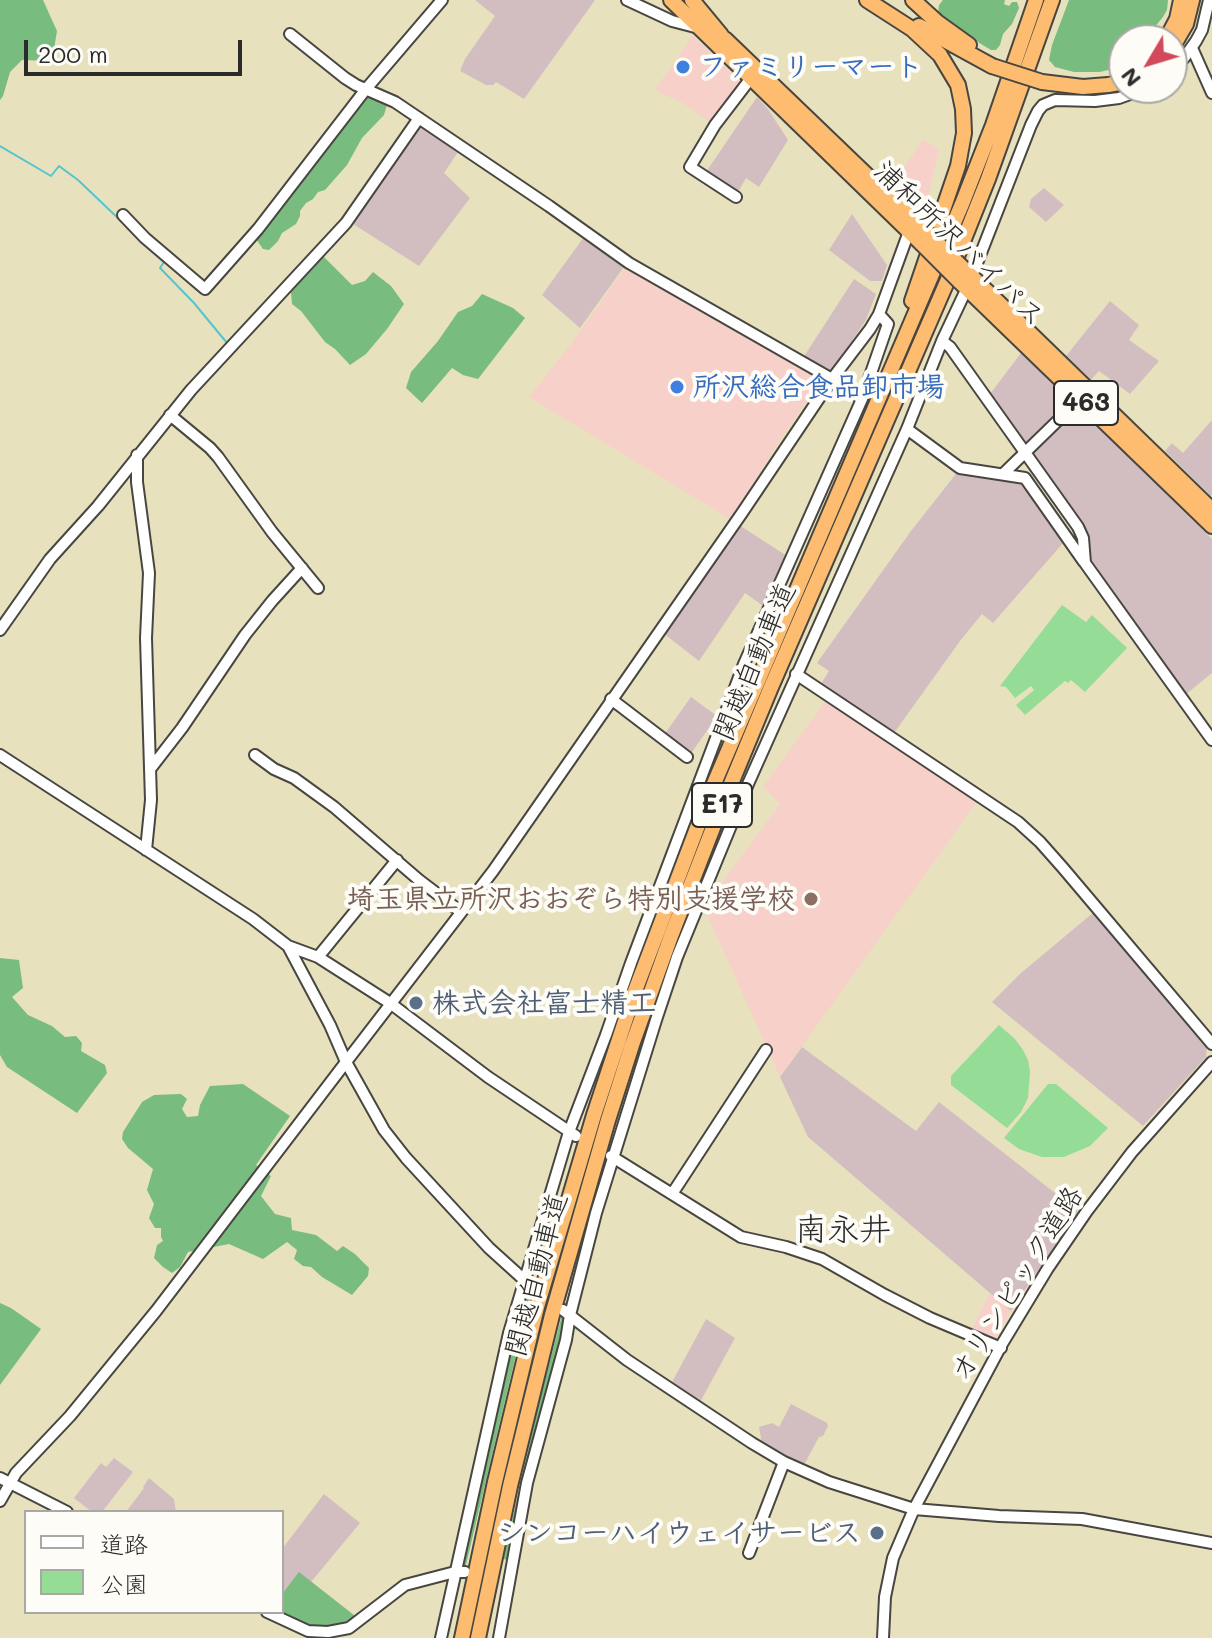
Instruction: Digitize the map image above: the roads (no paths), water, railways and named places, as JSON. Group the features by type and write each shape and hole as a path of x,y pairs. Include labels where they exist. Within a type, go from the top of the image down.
{"highway":[{"name":"浦和所沢バイパス","path":"671,0 1212,510"},
{"name":"浦和所沢バイパス","path":"685,0 842,153 911,226"},
{"path":"692,0 721,35"},
{"path":"869,0 994,63 1083,87 1108,85"},
{"path":"869,0 912,29 940,55 958,85 964,121 962,149 951,188 874,411"},
{"path":"913,0 994,63"},
{"name":"関越自動車道","path":"462,1638 520,1371 537,1307 594,1115 635,991 713,786 967,191 1036,0"},
{"name":"関越自動車道","path":"478,1638 510,1486 552,1315 632,1045 716,820 988,179 1052,0"},
{"path":"988,179 1063,0"},
{"path":"1174,24 1181,0"},
{"path":"1186,24 1192,0"},
{"path":"1044,78 1088,78 1108,74"},
{"name":"浦和所沢バイパス","path":"966,278 1081,398 1212,526"}],"street":[{"path":"123,215 205,289 258,229 366,89 442,0"},
{"path":"627,0 672,21 701,29"},
{"path":"1188,52 1202,30 1209,0"},
{"path":"290,34 356,85 382,95 419,118 561,213 629,263 862,399"},
{"path":"1192,48 1212,93"},
{"path":"736,197 690,167 715,125 751,78"},
{"path":"499,1638 508,1564 566,1340 567,1313 612,1156 677,957 748,784 907,429 966,278 1038,111 1055,100 1108,99"},
{"path":"0,630 50,559 98,506 170,415 346,223 419,118"},
{"path":"0,1501 5,1481 70,1416 156,1311 493,871 879,314 911,226"},
{"path":"441,1638 460,1572 509,1333 528,1284 572,1134 631,963 744,664 862,399 888,324 879,314"},
{"path":"942,341 950,347 1078,527 1083,538 1085,563"},
{"path":"1003,474 1081,398"},
{"path":"170,415 218,457 272,532 318,588"},
{"path":"907,429 960,468 1025,478 1212,740"},
{"path":"137,455 137,482 149,573 146,638 151,800 146,850"},
{"path":"151,768 245,635 302,568"},
{"path":"796,674 1018,822 1055,859 1212,1044"},
{"path":"611,699 687,757"},
{"path":"0,755 253,919 288,946 318,957 390,1003 488,1077 572,1134"},
{"path":"255,755 334,807 461,912"},
{"path":"318,957 397,860"},
{"path":"288,946 384,1130 456,1214 528,1284"},
{"path":"672,1194 766,1050"},
{"name":"オリンピック道路","path":"883,1638 888,1578 893,1558 914,1509 1001,1348 1048,1268 1087,1211 1132,1152 1212,1062"},
{"path":"612,1156 741,1237 822,1259 919,1312 1001,1348"},
{"path":"567,1313 662,1385 784,1462 829,1482 914,1509 1082,1519 1212,1543"},
{"path":"749,1553 784,1462"},
{"path":"5,1481 63,1510"},
{"path":"271,1614 308,1631 328,1632 349,1628 405,1585 460,1572"}],"waterway":[{"path":"0,146 51,176 59,166 78,180 164,262 160,268 227,343"}],"place":[{"name":"ファミリーマート","path":"683,67"},
{"name":"所沢総合食品卸市場","path":"677,387"},
{"name":"埼玉県立所沢おおぞら特別支援学校","path":"811,899"},
{"name":"株式会社富士精工","path":"416,1003"},
{"name":"シンコーハイウェイサービス","path":"877,1533"}],"district":[{"name":"南永井","path":"843,1230"}]}
